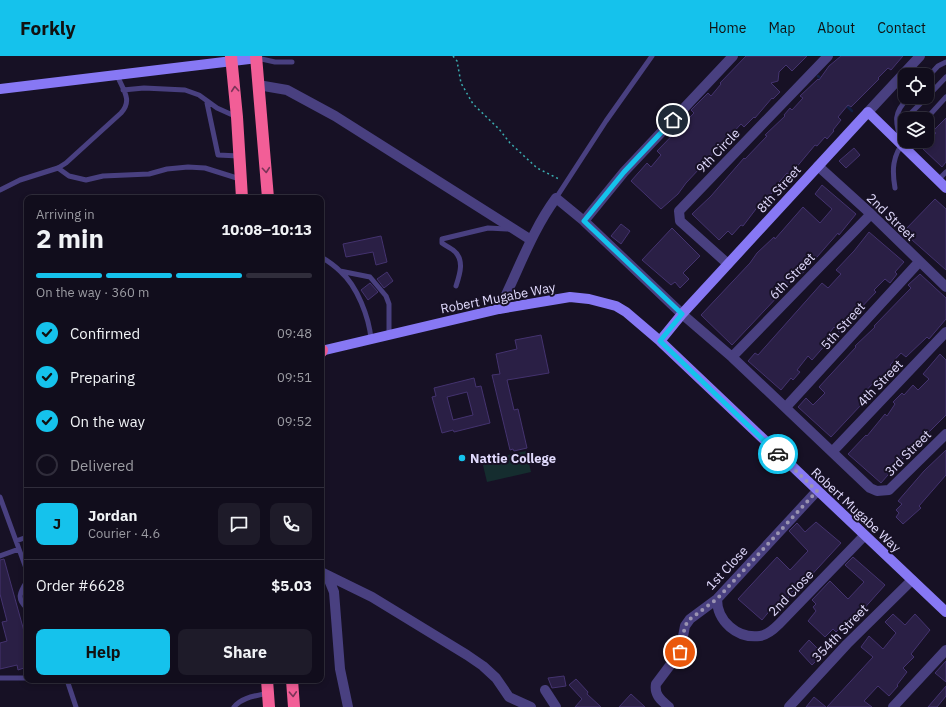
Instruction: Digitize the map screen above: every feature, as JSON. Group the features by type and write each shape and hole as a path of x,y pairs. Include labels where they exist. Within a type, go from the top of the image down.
{"highway":[{"path":"256,57 268,195"},
{"path":"232,58 242,195"},
{"path":"267,683 269,707"},
{"path":"292,683 294,707"}],"street":[{"path":"584,221 624,172 733,56"},
{"name":"9th Circle","path":"728,264 680,221 679,211 828,56"},
{"name":"8th Street","path":"660,341 682,314 920,56"},
{"path":"0,89 117,75 232,58 256,57"},
{"path":"258,86 287,90 335,116 531,240"},
{"path":"868,112 898,139"},
{"path":"908,148 946,188"},
{"name":"2nd Street","path":"818,166 871,214 946,287"},
{"path":"499,309 518,271 531,240 556,198 584,221 682,314 732,357 833,451"},
{"name":"6th Street","path":"732,357 871,214"},
{"name":"5th Street","path":"786,407 919,262"},
{"name":"Robert Mugabe Way","path":"324,350 499,309 553,299 570,297 589,299 616,306 626,312 660,341 864,536 946,612"},
{"name":"4th Street","path":"833,451 946,332"},
{"name":"3rd Street","path":"833,451 870,488 877,491 889,490 946,434"},
{"name":"1st Close","path":"669,707 657,697 655,690 656,684 680,652 685,626 690,619 717,599 817,491"},
{"name":"2nd Close","path":"717,599 719,613 728,626 753,636 766,633 779,624 864,536"},
{"path":"324,574 334,592 340,669 348,707"},
{"path":"324,574 372,597 468,655 496,678 509,697 531,707"},
{"name":"354th Street","path":"789,707 847,644 912,580"},
{"path":"893,707 946,650"},
{"path":"545,690 556,707"}],"lane":[{"path":"556,198 606,121 652,56"},
{"path":"256,57 275,62 292,62"},
{"path":"934,70 938,66 946,62"},
{"path":"0,190 20,180 58,168 66,163 127,106 127,99 117,75"},
{"path":"934,90 946,77"},
{"path":"123,90 152,88 186,90 199,95 208,103 237,116"},
{"path":"932,112 946,97"},
{"path":"208,103 218,155 239,156"},
{"path":"897,127 897,111 903,104"},
{"path":"912,112 920,104"},
{"path":"895,188 892,173 893,163 900,148"},
{"path":"58,168 69,176 86,180 103,176 148,174 188,166 205,168 240,178"},
{"path":"938,180 946,172"},
{"path":"456,286 460,274 460,260 455,251 442,243 442,239 488,228 514,228"},
{"path":"324,259 340,271 353,288 368,319 371,339"},
{"path":"340,271 370,277 386,296 389,304 389,335"},
{"path":"0,496 24,563"},
{"path":"16,541 24,538"},
{"path":"0,556 19,549"},
{"path":"24,586 19,598 24,606"},
{"path":"0,678 24,678"},
{"path":"68,683 76,707"},
{"path":"234,707 237,702 268,693"}],"path":[{"path":"453,56 457,61 461,83 473,104 499,129 510,143 537,168 558,178 565,185"}],"green space":[{"path":"526,451 531,472 487,482 482,461"}],"building":[{"path":"746,56 807,56 792,71 786,65 779,72 778,81 771,83 780,92 773,99 772,98 755,118 754,117 744,127 741,124 686,183 678,194 661,209 631,181 647,163 651,167 661,155 657,151 694,113 691,110 708,93 711,96 721,84 720,83"},
{"path":"841,56 903,56 891,70 888,68 851,107 848,105 838,117 841,120 833,130 834,131 827,139 825,137 817,146 815,145 790,175 787,173 774,188 776,189 759,205 743,226 741,225 732,235 728,231 719,240 692,214 711,196 744,158 745,159 767,136 765,135 785,116 784,115 790,108 792,110 803,98 800,96 818,79 819,80 829,66"},
{"path":"946,118 946,162 942,167 922,148 934,148 934,135 936,133 934,130"},
{"path":"854,148 860,155 846,168 839,161"},
{"path":"822,185 856,214 839,235 838,233 800,276 798,275 732,345 701,315 750,263 757,253 774,237 775,239 803,207 820,223 832,209 815,194"},
{"path":"935,199 946,209 946,270 903,232"},
{"path":"621,224 630,231 621,244 611,236"},
{"path":"672,228 700,256 683,273 689,279 680,288 675,282 671,285 642,260"},
{"path":"869,232 904,262 895,272 897,274 890,283 885,279 874,290 876,292 855,314 858,316 841,334 834,327 825,339 828,342 812,360 808,356 797,370 800,372 793,380 791,378 781,390 748,361 755,353 758,355 822,283 828,288 841,274 836,270"},
{"path":"381,236 387,262 376,265 373,252 346,257 343,244"},
{"path":"387,272 393,281 384,288 377,279"},
{"path":"920,274 946,298 946,319 929,339 927,337 906,357 901,353 890,365 895,371 880,387 874,382 864,393 871,399 863,407 861,405 831,437 798,407 806,398 813,405 825,393 819,387 856,347 855,346 911,288 908,285"},
{"path":"370,283 378,292 368,300 361,290"},
{"path":"541,335 549,373 507,380 514,410 518,409 527,448 514,451 513,449 510,450 492,375 500,374 496,354 517,349 515,340"},
{"path":"940,354 946,360 946,415 900,461 881,483 848,454 866,435 867,436 885,414 887,416 895,404 893,402 902,393 904,395 913,385 918,390 929,379 923,374"},
{"path":"474,378 476,387 481,386 490,423 454,432 453,430 442,433 432,397 436,396 434,388","holes":["467,392 473,415 453,420 447,397"]},
{"path":"946,450 946,475 919,506 921,508 903,524 896,517 899,513 896,510 902,504 898,501 924,471"},
{"path":"816,522 841,543 806,581 804,580 788,596 789,597 781,606 777,602 762,620 738,599 777,557 790,570 808,551 789,531 797,523 805,532"},
{"path":"853,557 885,585 853,621 850,618 836,632 833,629 825,637 808,621 816,611 813,607 816,604 812,600 830,581 848,599 864,582 845,565"},
{"path":"4,559 24,631 24,668 18,670 17,665 0,669 0,643 7,641 2,622 7,621 0,594 0,560"},
{"path":"893,614 905,625 915,614 930,630 911,654 914,657 903,668 907,672 897,685 898,686 889,696 878,686 864,701 872,707 827,707 873,657 861,647 869,636 883,649 896,633 885,622"},
{"path":"809,640 823,654 812,665 799,651"},
{"path":"946,661 946,682 935,673"},
{"path":"564,676 566,686 552,688 548,678"},
{"path":"576,679 588,692 587,694 601,707 575,707 582,699 569,685"},
{"path":"946,686 946,696 937,707 928,707"},
{"path":"631,694 645,707 619,707"},
{"path":"814,697 826,707 806,707"}],"waterway":[{"path":"818,76 822,80"},
{"path":"845,104 852,111"}],"way so far":[{"path":"680,652 685,626 690,619 704,607 717,599 817,491 778,454"}],"place":[{"name":"Nattie College","path":"462,458"}],"route":[{"path":"673,120 624,172 584,221 682,314 660,341 778,454"}]}
